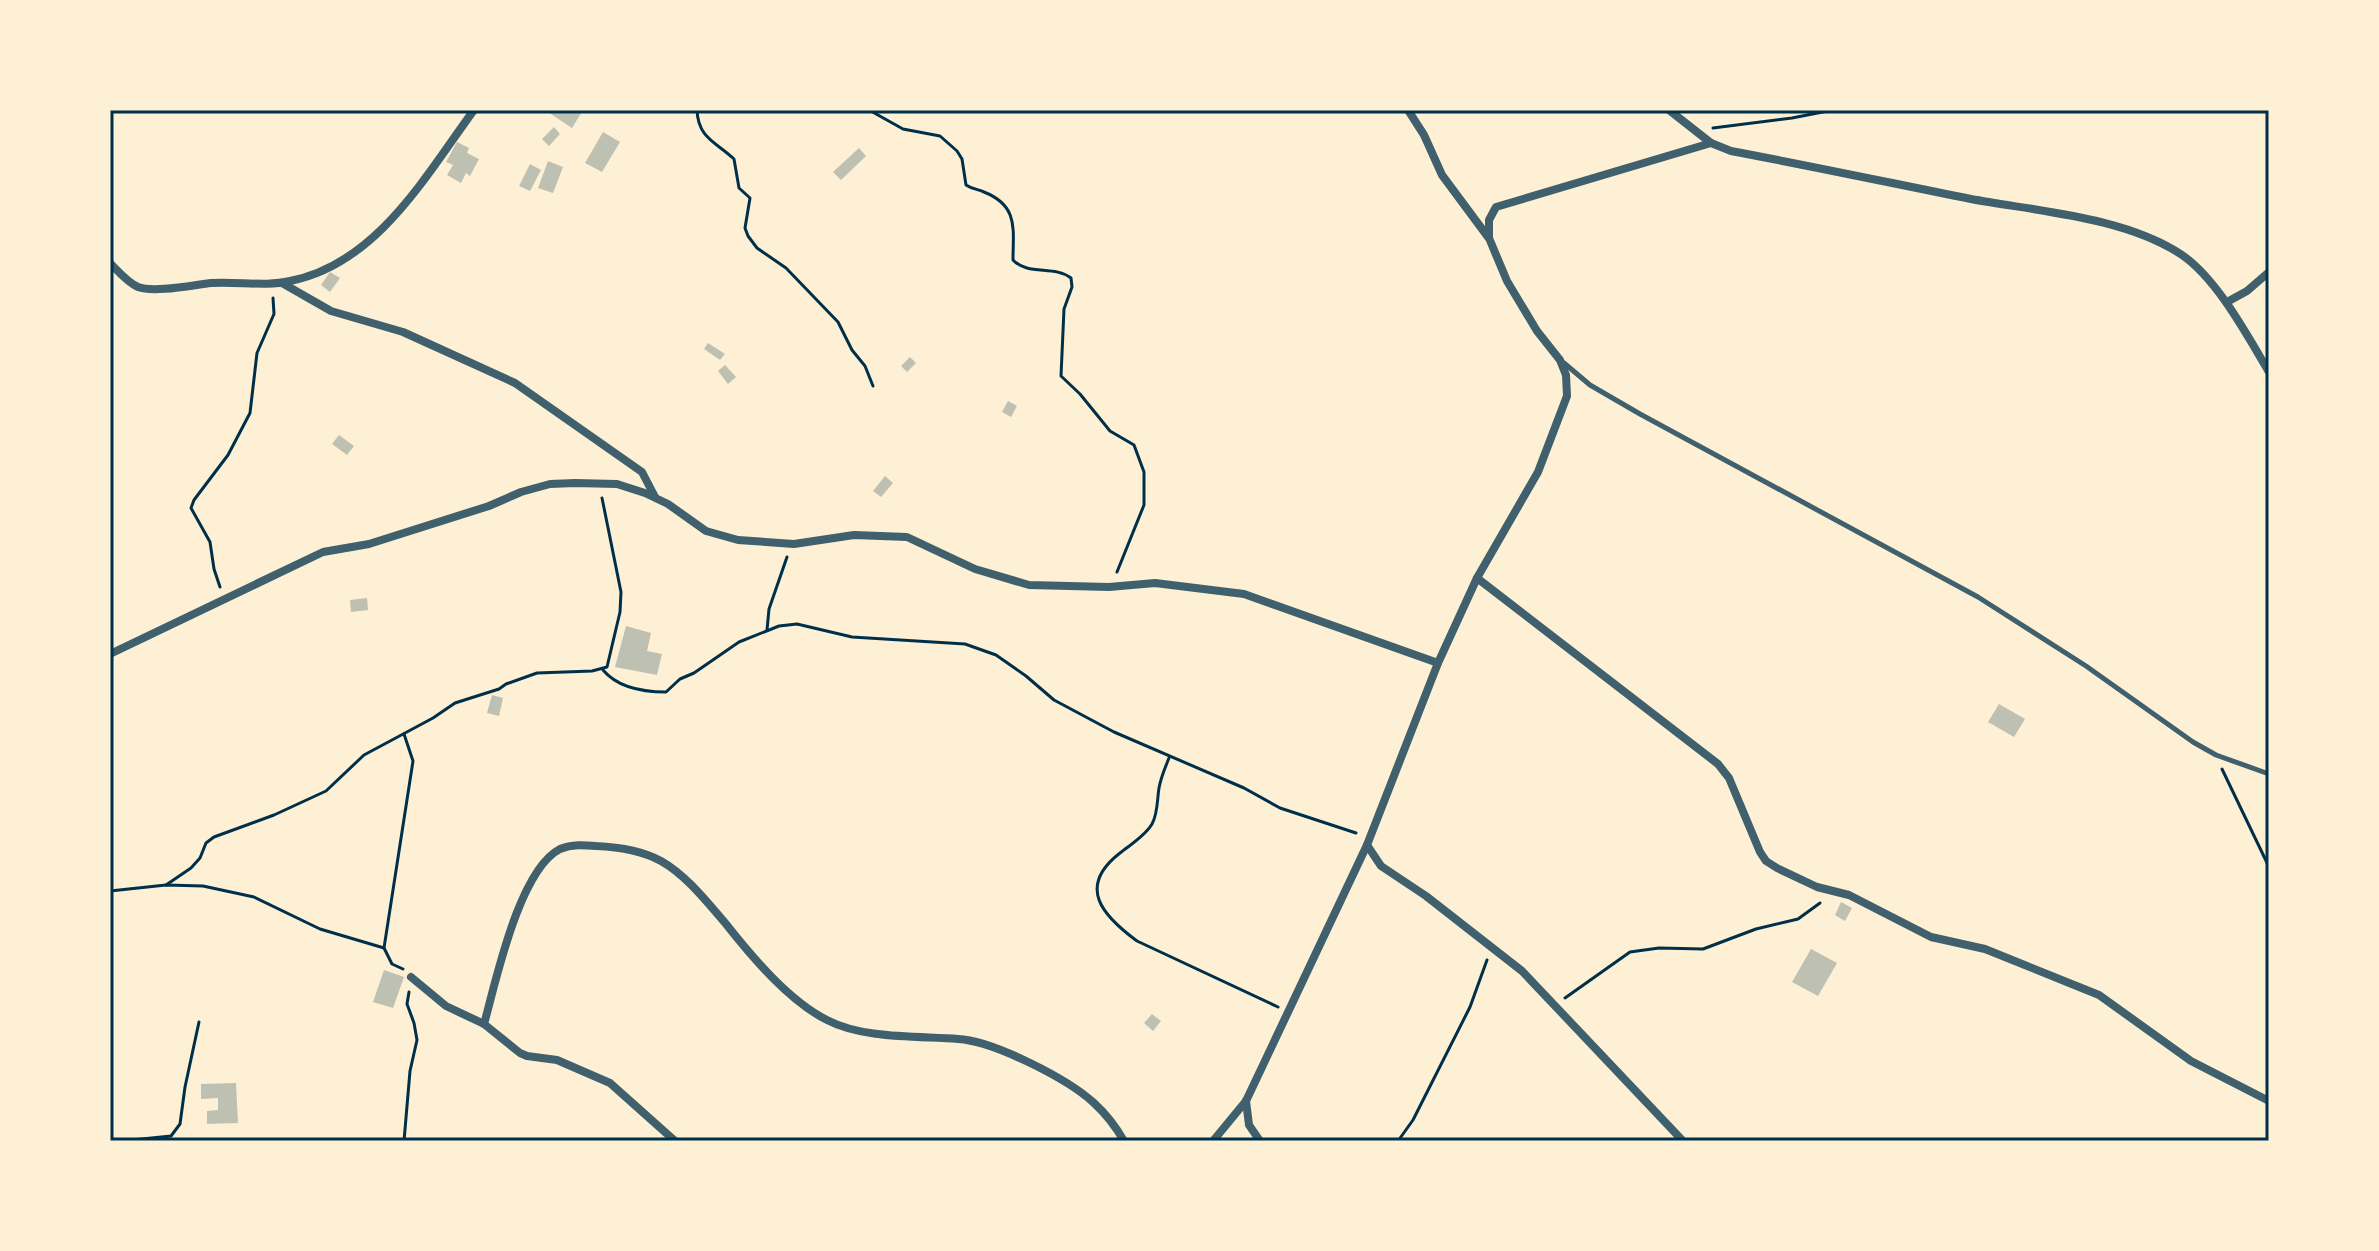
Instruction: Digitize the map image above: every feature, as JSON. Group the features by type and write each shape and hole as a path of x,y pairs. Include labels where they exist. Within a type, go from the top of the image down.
{"street":[{"path":"110,263 126,279 141,288 232,281 281,283 319,271 383,230 474,110"},
{"path":"1205,1141 1214,1139 1246,1101 1367,845 1438,663 1477,578 1538,472 1567,396 1566,375 1560,360 1537,331 1507,281 1489,238 1442,175 1424,135 1408,110"},
{"path":"1669,110 1711,143 1731,151 2070,216 2145,236 2184,256 2227,302 2269,372"},
{"path":"1489,238 1489,220 1496,207 1711,143"},
{"path":"2227,302 2247,291 2269,272"},
{"path":"281,283 331,311 403,332 515,383 642,472 655,497"},
{"path":"110,654 323,552 369,544 550,484 599,483 617,484 655,497 706,531 738,540 794,544 854,535 907,537 921,541 950,559 1007,580 1055,587 1155,583 1244,594 1438,663"},
{"path":"1477,578 1718,764 1729,778 1766,861 1817,887 1879,908 1931,937 1985,949 2099,995 2191,1061 2269,1101"},
{"path":"484,1024 509,928 547,859 560,850 576,845 635,850 662,861 679,874 759,962 802,1003 828,1020 854,1029 900,1036 986,1043 1006,1051 1091,1101 1124,1141"},
{"path":"1367,845 1381,866 1492,945 1522,971 1683,1141"},
{"path":"411,977 446,1006 484,1024 527,1056 557,1060 610,1083 673,1140"},
{"path":"1246,1101 1249,1125 1260,1141"}],"lane":[{"path":"1560,360 1590,385 1640,414 1978,597 2086,666 2193,742 2216,755 2269,774"}],"path":[{"path":"697,110 699,127 707,139 734,159 739,188 750,198 745,228 748,236 757,248 786,268 838,322 852,350 865,366 873,386"},
{"path":"869,110 903,129 940,136 962,159 966,185 984,192 1009,209 1013,220 1013,260 1018,266 1059,272 1071,278 1072,287 1064,309 1061,376 1110,431 1134,445 1144,472 1144,505 1109,587"},
{"path":"1694,130 1833,110"},
{"path":"224,599 214,569 210,542 191,508 228,455 250,413 257,353 274,314 269,283"},
{"path":"166,885 191,868 200,858 206,843 214,837 274,815 326,791 364,755 455,703 537,673 603,670 607,667 621,592 599,483"},
{"path":"767,630 769,609 783,563 794,544"},
{"path":"603,670 612,681 623,686 666,692 680,679 739,642 767,630 797,624 852,637 926,640 980,647 1026,676 1072,711 1244,788 1280,808 1361,835 1367,845"},
{"path":"403,733 413,761 384,948 392,964 409,972 411,977 407,1004 417,1040 410,1071 404,1141"},
{"path":"2216,755 2269,867"},
{"path":"1169,757 1161,777 1156,815 1151,826 1106,866 1097,887 1098,902 1117,927 1137,941 1288,1012"},
{"path":"110,891 166,885 203,886 254,897 320,929 384,948"},
{"path":"1555,1004 1630,952 1659,948 1703,949 1756,929 1798,919 1835,891"},
{"path":"1398,1141 1413,1120 1470,1007 1492,945"},
{"path":"122,1141 171,1136 180,1124 199,1022"}],"building":[{"path":"545,110 583,110 572,128"},
{"path":"554,127 560,134 549,146 542,139"},
{"path":"603,132 620,142 602,172 585,163"},
{"path":"457,142 469,148 467,153 479,159 470,176 466,173 461,183 447,175 453,165 446,162"},
{"path":"859,148 866,156 841,180 833,172"},
{"path":"548,161 563,167 553,193 538,188"},
{"path":"530,164 541,170 530,191 519,186"},
{"path":"330,272 340,278 330,292 321,285"},
{"path":"708,343 725,354 720,360 704,349"},
{"path":"910,357 916,363 907,372 901,366"},
{"path":"725,365 736,377 728,384 718,371"},
{"path":"1008,401 1017,406 1011,417 1002,412"},
{"path":"339,435 354,446 347,455 332,444"},
{"path":"885,476 893,483 881,497 873,491"},
{"path":"367,598 368,610 351,612 350,600"},
{"path":"626,626 651,633 647,651 662,654 657,675 615,667"},
{"path":"492,695 503,698 499,716 487,713"},
{"path":"1999,704 2025,719 2014,737 1988,722"},
{"path":"1841,902 1852,908 1845,921 1835,915"},
{"path":"1811,949 1837,963 1818,996 1792,982"},
{"path":"384,970 404,977 393,1008 373,1002"},
{"path":"1152,1014 1161,1021 1153,1031 1144,1023"},
{"path":"236,1083 238,1123 207,1124 207,1111 218,1110 218,1098 201,1099 201,1084"}]}
